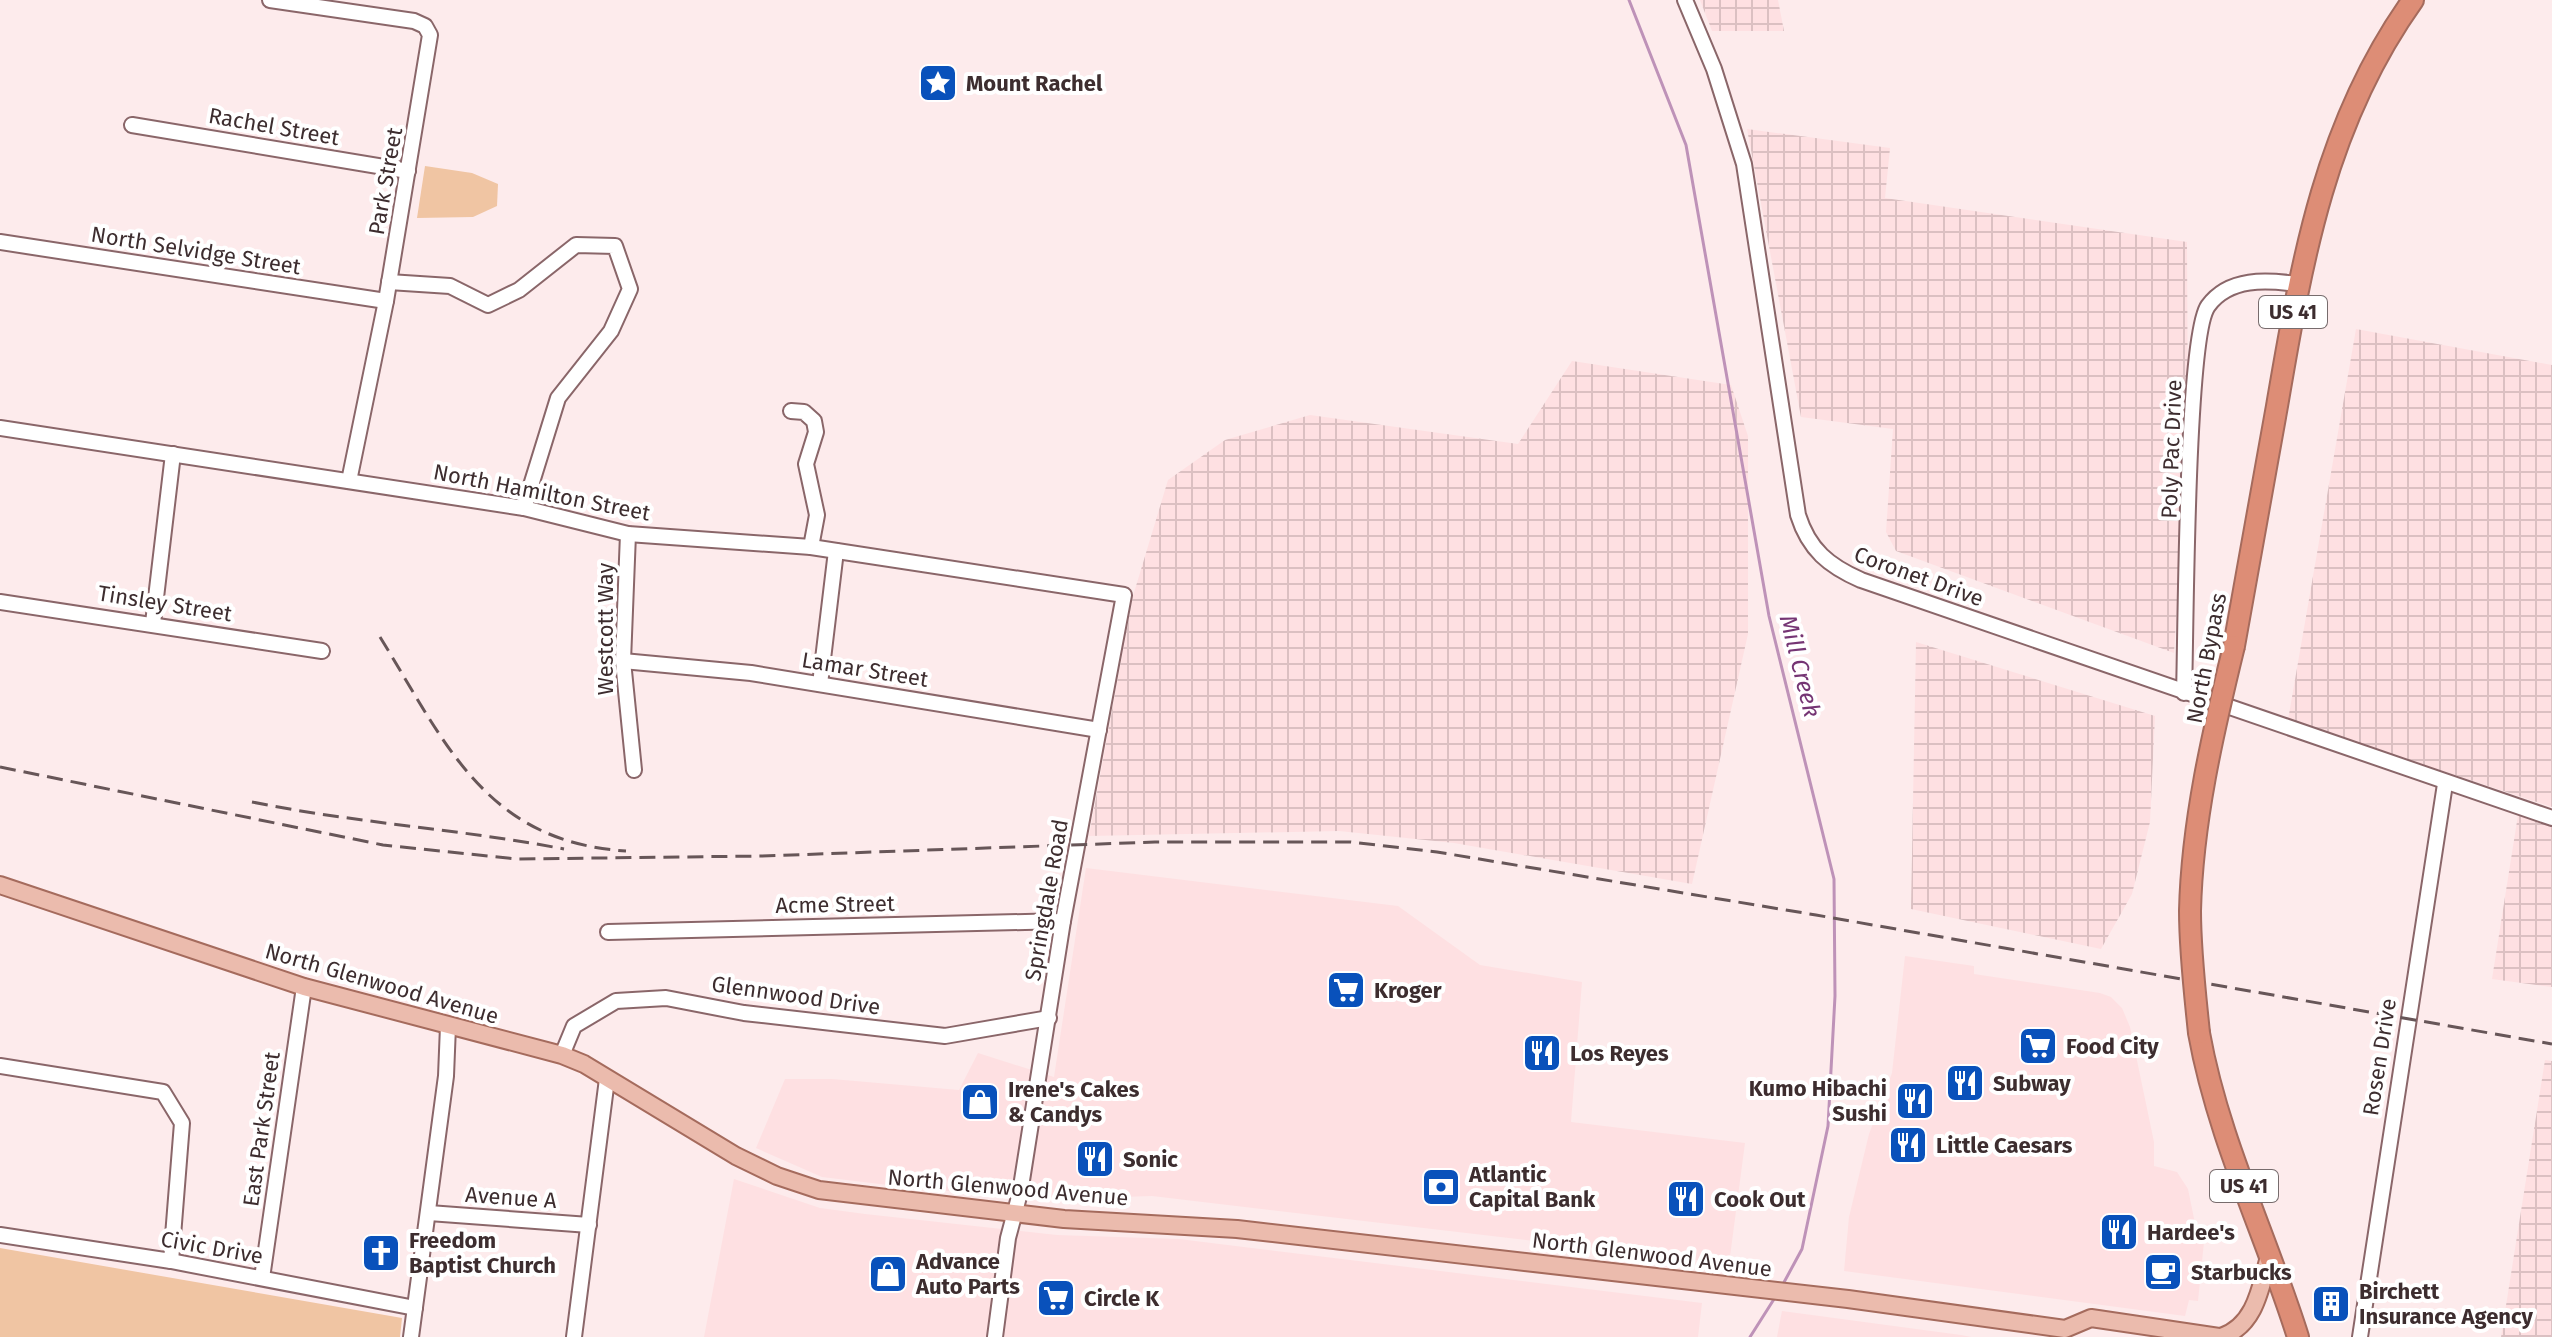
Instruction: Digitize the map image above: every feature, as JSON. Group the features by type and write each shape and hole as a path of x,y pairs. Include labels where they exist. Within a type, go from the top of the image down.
{"highway":[{"name":"North Bypass","path":"2298,1337 2206,1072 2191,949 2193,869 2199,816 2234,646 2297,284 2317,200 2338,139 2387,36 2413,0"}],"main road":[{"name":"North Glenwood Avenue","path":"0,885 304,987 562,1055 736,1156 777,1176 819,1190 1016,1214 1225,1227 1848,1299 2068,1334 2091,1318 2220,1337"},
{"path":"2220,1337 2244,1323 2255,1305 2270,1253"}],"street":[{"path":"270,0 289,1"},
{"name":"Coronet Drive","path":"1685,0 1714,69 1744,164 1798,515 1814,550 1837,570 1861,580 2445,784 2552,818"},
{"name":"Park Street","path":"289,1 414,21 425,26 432,43 386,301 349,481"},
{"name":"Rachel Street","path":"132,125 408,171"},
{"name":"North Selvidge Street","path":"0,242 386,301"},
{"path":"389,282 450,286 488,305 519,290 576,245 615,246 630,289 611,331 558,398 524,508"},
{"name":"Poly Pac Drive","path":"2184,693 2195,393 2202,317 2218,295 2232,288 2267,280 2297,284"},
{"path":"791,411 804,412 814,421 816,432 806,464 817,515 811,547"},
{"name":"North Hamilton Street","path":"0,428 524,508 628,534 811,547 1124,595"},
{"path":"153,623 173,454"},
{"name":"Westcott Way","path":"628,534 623,661 634,770"},
{"path":"820,684 836,551"},
{"name":"Springdale Road","path":"995,1337 1008,1238 1016,1214 1063,921 1124,595"},
{"name":"Tinsley Street","path":"0,602 322,651"},
{"name":"Lamar Street","path":"623,661 751,673 1099,730"},
{"name":"Rosen Drive","path":"2360,1337 2445,784"},
{"name":"Acme Street","path":"608,932 1063,921"},
{"name":"East Park Street","path":"262,1278 304,987"},
{"name":"Glennwood Drive","path":"562,1055 574,1026 616,1001 666,998 744,1013 945,1036 1049,1018"},
{"path":"411,1337 446,1076 448,1026"},
{"path":"0,1066 163,1092 182,1123 171,1261"},
{"path":"574,1337 607,1079"},
{"name":"Avenue A","path":"429,1213 589,1225"},
{"name":"Civic Drive","path":"0,1235 171,1261 415,1308"}],"shaded area":[{"path":"1700,0 1778,0 1784,31 1712,31"},
{"path":"1747,129 1890,148 1885,198 2187,242 2188,431 2174,653 1896,551 1886,532 1893,429 1801,417"},
{"path":"425,166 472,173 498,184 497,206 473,217 417,218"},
{"path":"2356,329 2552,365 2552,807 2288,720"},
{"path":"1572,361 1731,385 1748,436 1748,634 1692,884 1454,843 1339,831 1089,836 1133,596 1168,480 1225,440 1310,415 1518,444"},
{"path":"1916,642 2155,716 2150,822 2132,894 2101,949 1911,909"},
{"path":"2518,815 2552,824 2552,987 2492,979"},
{"path":"1086,868 1398,906 1480,965 1582,982 1571,1122 1745,1143 1729,1264 1152,1196 1053,1199 921,1189 822,1177 756,1148 785,1079 832,1079 959,1090 978,1053 1054,1077"},
{"path":"1905,956 1974,966 1974,974 2100,993 2111,997 2122,1008 2130,1027 2154,1142 2154,1166 2177,1172 2188,1189 2197,1233 2195,1240 2204,1242 2198,1301 2189,1300 2185,1316 1844,1271 1849,1217 1869,1134 1892,1073"},
{"path":"2545,1060 2552,1061 2552,1337 2501,1337"},
{"path":"734,1179 820,1208 865,1214 1057,1235 1179,1239 1702,1303 1698,1337 704,1337"},
{"path":"0,1248 402,1318 400,1337 0,1337"},
{"path":"1782,1311 1961,1335 1971,1337 1777,1337"}],"waterway":[{"name":"Mill Creek","path":"1629,0 1686,145 1769,616 1834,879 1835,996 1828,1126 1802,1249 1782,1286"},
{"name":"Mill Creek","path":"1750,1337 1776,1296"}],"railway":[{"path":"380,637 449,748 474,780 503,807 537,829 578,844 626,851"},
{"path":"0,767 383,845 517,859 762,856 1155,842 1351,842 1437,852 1816,915 2552,1044"},
{"path":"252,802 564,849"}],"place":[{"name":"Mount Rachel","path":"938,83"},
{"name":"Kroger","path":"1346,990"},
{"name":"Food City","path":"2038,1046"},
{"name":"Los Reyes","path":"1542,1053"},
{"name":"Subway","path":"1965,1083"},
{"name":"Kumo Hibachi Sushi","path":"1915,1101"},
{"name":"Irene's Cakes & Candys","path":"980,1102"},
{"name":"Little Caesars","path":"1908,1145"},
{"name":"Sonic","path":"1095,1159"},
{"name":"Atlantic Capital Bank","path":"1441,1187"},
{"name":"Cook Out","path":"1686,1199"},
{"name":"Hardee's","path":"2119,1232"},
{"name":"Freedom Baptist Church","path":"381,1253"},
{"name":"Starbucks","path":"2163,1272"},
{"name":"Advance Auto Parts","path":"888,1274"},
{"name":"Circle K","path":"1056,1298"},
{"name":"Birchett Insurance Agency","path":"2331,1304"}]}
